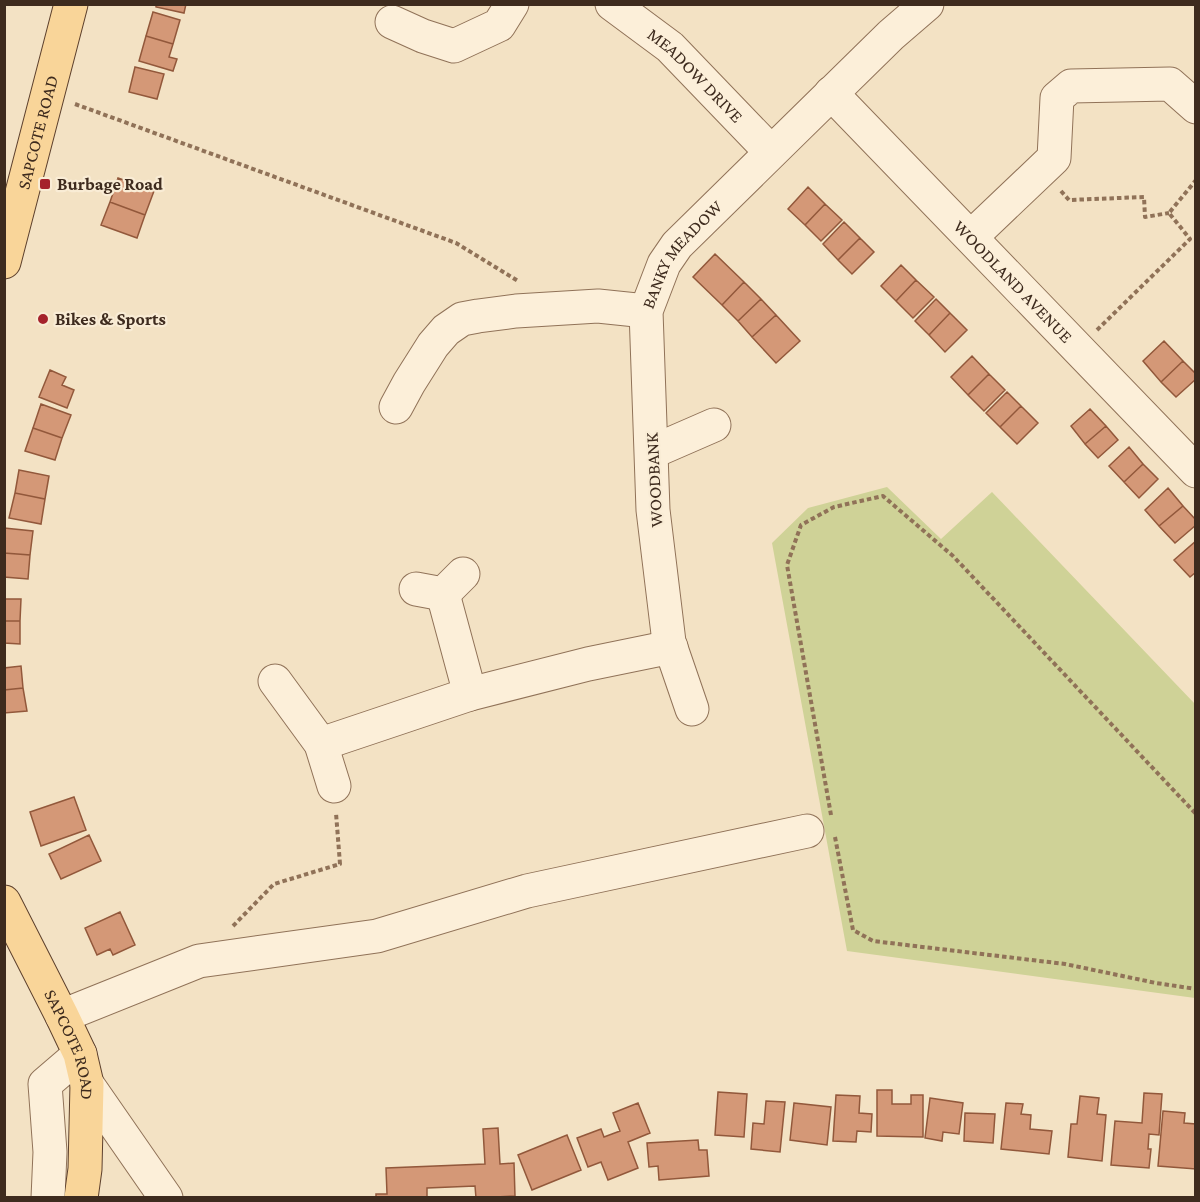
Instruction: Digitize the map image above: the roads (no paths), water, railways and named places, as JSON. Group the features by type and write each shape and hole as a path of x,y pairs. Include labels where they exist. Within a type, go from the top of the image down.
{"main road":[{"name":"SAPCOTE ROAD","path":"4,262 71,4"},
{"name":"SAPCOTE ROAD","path":"4,902 62,1016 83,1069 85,1169 81,1197"}],"street":[{"path":"392,22 423,36 454,46 499,25 512,4"},
{"name":"MEADOW DRIVE","path":"612,4 670,47 771,152"},
{"name":"BANKY MEADOW","path":"396,407 433,345 446,330 462,319 506,312 598,306 646,311 664,264 677,245 891,35 927,4"},
{"path":"971,237 1054,158 1057,98 1071,86 1170,84 1196,107"},
{"name":"WOODLAND AVENUE","path":"831,93 1196,471"},
{"name":"WOODBANK","path":"646,311 653,510 669,642 692,709"},
{"path":"652,452 714,425"},
{"path":"441,586 470,694"},
{"path":"321,744 470,694 588,664 671,647"},
{"path":"275,681 321,744 334,786"},
{"path":"62,1016 199,961 377,936 527,891 824,824"},
{"path":"48,1197 50,1152 45,1084 83,1069 166,1197"}],"place":[{"name":"Burbage Road","path":"45,184"},
{"name":"Bikes & Sports","path":"43,319"}]}
